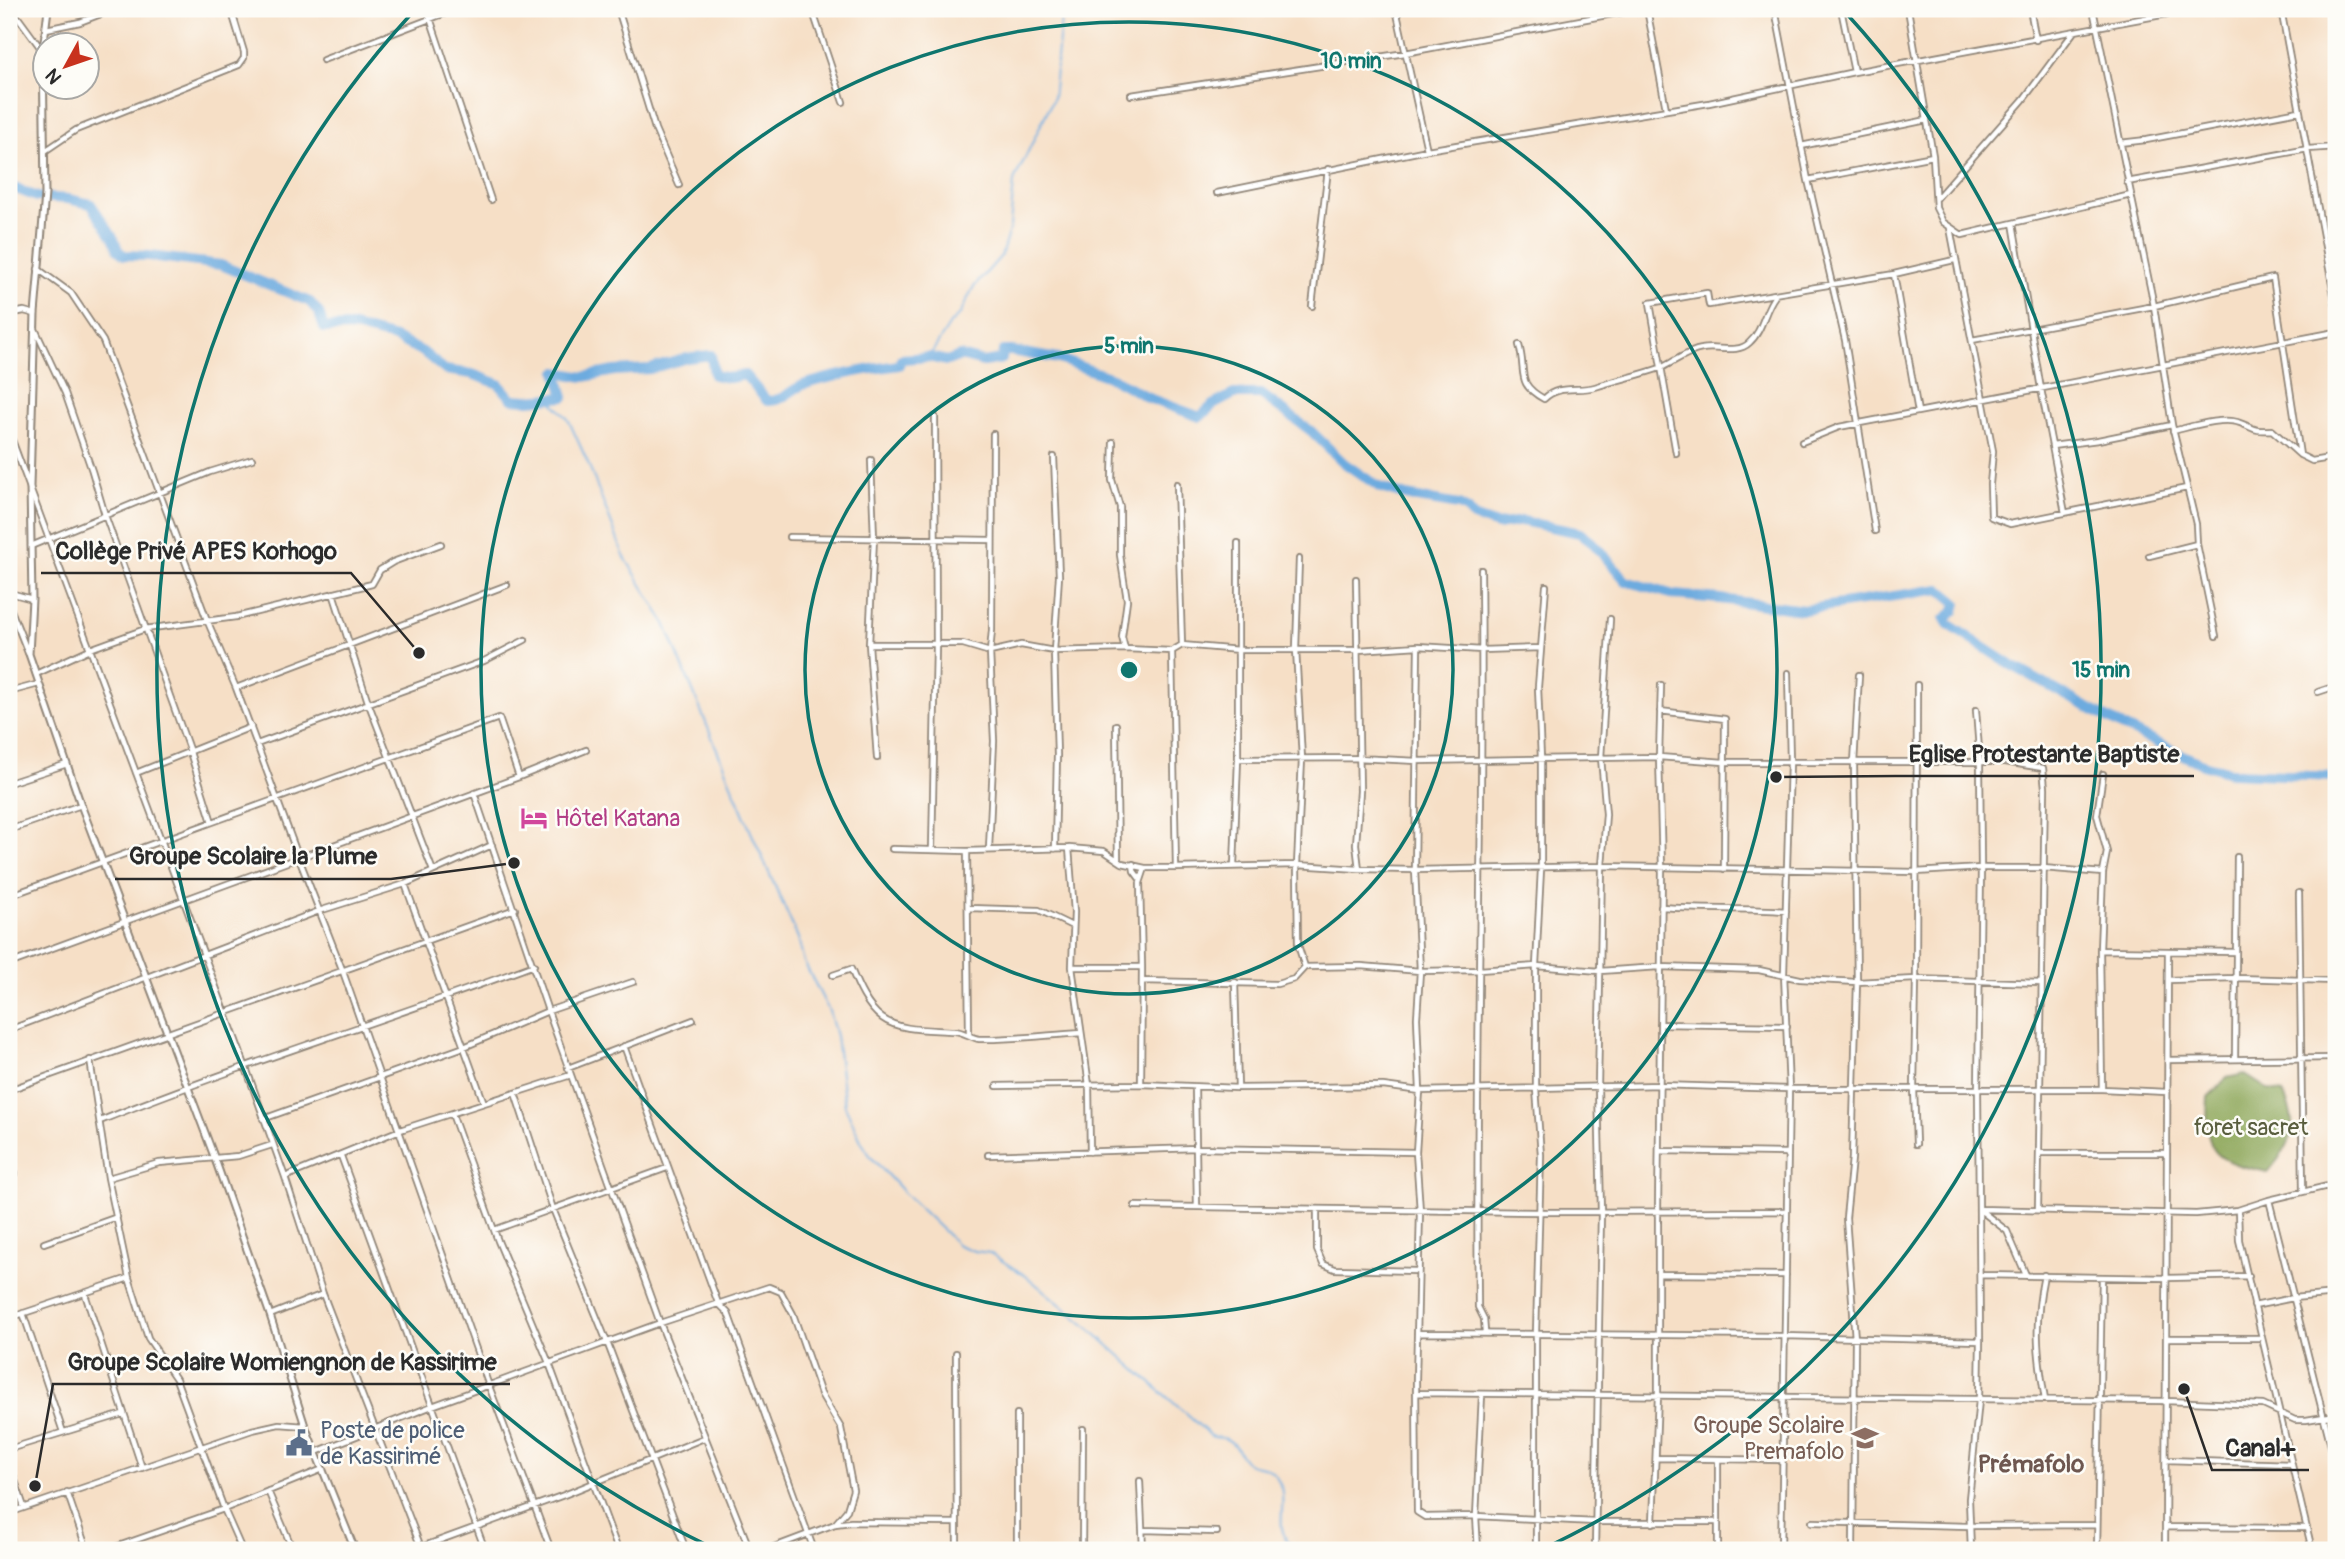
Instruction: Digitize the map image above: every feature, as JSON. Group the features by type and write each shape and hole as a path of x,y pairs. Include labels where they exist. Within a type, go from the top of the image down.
{"street":[{"path":"12,9 32,35"},
{"path":"46,32 48,9"},
{"path":"46,29 80,22 114,9"},
{"path":"45,151 76,130 239,65 244,58 244,52 232,9"},
{"path":"427,9 491,200"},
{"path":"323,60 456,9"},
{"path":"618,9 655,129 679,185"},
{"path":"812,9 844,102"},
{"path":"1396,9 1427,150"},
{"path":"1131,95 1405,53 1639,9"},
{"path":"1647,9 1666,110"},
{"path":"1775,9 1808,180 1845,340 1875,531"},
{"path":"1841,9 1854,72"},
{"path":"1908,9 1933,156 1935,200 1939,215 1950,228 1962,235 2131,195"},
{"path":"2030,9 2036,40"},
{"path":"2093,9 2154,306 2173,428 2196,524 2197,544 2216,636"},
{"path":"1217,193 1427,150 1789,88 1854,72 2194,9"},
{"path":"2281,9 2336,306"},
{"path":"1935,200 2023,100 2074,32"},
{"path":"29,654 32,599 30,486 34,328 45,197 44,102"},
{"path":"2120,143 2146,141 2299,111"},
{"path":"1801,146 1927,120"},
{"path":"2127,182 2308,149 2336,147"},
{"path":"1808,180 1933,156"},
{"path":"1312,306 1328,169"},
{"path":"2013,223 2065,513"},
{"path":"1950,228 1954,260 1993,451 1990,484 1992,517 2010,524 2187,488"},
{"path":"1676,453 1650,303 1707,293 1709,305 1775,296 1954,260"},
{"path":"38,269 71,293 103,341 206,620 236,688 342,969 489,1386 551,1550"},
{"path":"1894,274 1918,412"},
{"path":"1972,340 2154,306 2273,278 2300,455"},
{"path":"1519,345 1524,361 1524,384 1544,399 1555,391 1589,388 1662,367 1699,349 1735,349 1750,343 1762,324 1766,307 1775,296"},
{"path":"9,314 24,311 35,314"},
{"path":"34,328 65,393 212,822"},
{"path":"1802,442 1839,427 2336,332"},
{"path":"932,850 936,646 935,417"},
{"path":"2052,446 2173,428 2239,422 2255,431 2272,430 2300,455 2312,461 2336,457"},
{"path":"9,432 245,1065 323,1294 422,1549"},
{"path":"989,849 994,741 990,652 993,434"},
{"path":"1113,442 1112,480 1120,507 1120,555 1127,600 1122,637 1125,649"},
{"path":"1054,457 1059,576 1054,652 1057,755 1055,849"},
{"path":"31,546 210,472 252,459"},
{"path":"872,460 874,538 869,644 877,758"},
{"path":"1177,484 1182,645"},
{"path":"789,537 992,540"},
{"path":"1234,866 1238,759 1238,543"},
{"path":"36,674 90,649 145,629 236,617 372,584 380,570 393,562 441,544"},
{"path":"2149,556 2197,544"},
{"path":"1299,559 1296,649 1302,760 1297,865 1298,945 1305,967"},
{"path":"1481,570 1483,760 1477,1211 1478,1307 1484,1320 1485,1332"},
{"path":"1356,579 1360,791 1356,844 1359,869"},
{"path":"236,688 508,585"},
{"path":"1536,1550 1536,1333 1541,1155 1536,1089 1536,966 1542,869 1538,687 1546,586"},
{"path":"333,593 368,702 433,871"},
{"path":"9,596 14,594 32,599"},
{"path":"9,605 124,921 215,1159 270,1315 305,1426 355,1550"},
{"path":"1595,1550 1601,1212 1598,1087 1602,866 1606,814 1601,758 1610,619"},
{"path":"257,744 484,661 525,640"},
{"path":"869,644 963,644 990,652 1021,645 1054,652 1125,649 1172,651 1182,645 1239,650 1358,650 1418,646 1482,650 1541,648"},
{"path":"1418,646 1415,870 1420,971 1417,1018 1420,1091 1416,1152 1420,1211 1417,1271 1417,1512 1425,1517 1717,1522"},
{"path":"1172,651 1176,869"},
{"path":"1781,1550 1788,1153 1784,974 1790,762 1788,673"},
{"path":"1853,1550 1855,1339 1846,1218 1852,1158 1857,982 1854,764 1859,675"},
{"path":"9,692 39,684"},
{"path":"1653,1522 1658,1395 1661,685"},
{"path":"1916,685 1916,1144"},
{"path":"2318,692 2336,686"},
{"path":"1971,1550 1969,1499 1979,1400 1980,1341 1978,1090 1981,868 1980,763 1976,710"},
{"path":"1660,711 1725,719 1724,869"},
{"path":"9,896 499,718 519,777"},
{"path":"1116,725 1118,860"},
{"path":"136,773 251,727"},
{"path":"9,964 586,750"},
{"path":"1238,759 1358,758 1417,761 1659,757 1724,762 1854,764 2005,762 2043,768 2045,788 2038,1210"},
{"path":"9,783 67,764"},
{"path":"2102,1090 2100,950 2106,852 2097,815 2103,774"},
{"path":"474,793 568,1068 660,1323 750,1550"},
{"path":"9,830 81,805"},
{"path":"9,1030 319,911 405,884 492,845"},
{"path":"892,849 967,851 1069,848 1104,851 1118,860 1144,867 1176,869 1297,865 1415,870 1602,866 1916,872 2043,868 2103,873"},
{"path":"1069,848 1072,967 1089,1085 1090,1152"},
{"path":"967,851 970,1036"},
{"path":"2235,1058 2237,858"},
{"path":"1133,864 1140,880"},
{"path":"1141,1084 1140,880 1144,867"},
{"path":"405,884 484,1103"},
{"path":"2299,893 2303,1191"},
{"path":"1661,907 1786,911"},
{"path":"969,908 1040,910 1073,927"},
{"path":"9,1077 12,1089 514,909"},
{"path":"2100,950 2236,952"},
{"path":"2165,1550 2168,951"},
{"path":"100,1121 188,1085 446,998 534,965"},
{"path":"1142,981 1286,983 1305,967 1361,966 1420,971 1536,966 1600,971 1659,967 1759,970 1800,979 1857,982 1916,979 2041,983"},
{"path":"1072,967 1142,967"},
{"path":"833,975 851,969 863,995 885,1021 916,1027 922,1031 956,1031 976,1039 1081,1033"},
{"path":"2168,980 2236,978 2336,981"},
{"path":"263,1119 464,1047 548,1011 633,982"},
{"path":"1236,982 1238,1088"},
{"path":"568,1068 693,1020"},
{"path":"1660,1024 1787,1026"},
{"path":"624,1046 718,1303 728,1313 814,1550"},
{"path":"2168,1060 2336,1058"},
{"path":"90,1060 108,1178 130,1278 148,1338 176,1379 242,1550"},
{"path":"285,1177 400,1130 571,1075"},
{"path":"997,1086 1383,1086 1420,1091 1660,1085 1788,1089 2167,1092"},
{"path":"1195,1087 1197,1207"},
{"path":"515,1093 553,1209 686,1550"},
{"path":"452,1114 618,1550"},
{"path":"108,1178 159,1163 238,1156 272,1145"},
{"path":"988,1155 1196,1148 1416,1152"},
{"path":"1659,1151 1788,1153"},
{"path":"2040,1153 2167,1153"},
{"path":"9,1156 15,1173"},
{"path":"341,1156 485,1550"},
{"path":"494,1230 667,1168"},
{"path":"1979,1209 2196,1214 2238,1210 2336,1184"},
{"path":"2329,1186 2336,1216"},
{"path":"2269,1200 2336,1466"},
{"path":"1135,1206 1420,1211 1787,1212"},
{"path":"1979,1209 2007,1231 2027,1275"},
{"path":"1317,1210 1317,1250 1323,1264 1335,1269 1417,1271"},
{"path":"2238,1210 2239,1240 2312,1550"},
{"path":"44,1243 117,1217"},
{"path":"1658,1274 1786,1275"},
{"path":"1980,1275 2167,1278 2249,1276"},
{"path":"2044,1275 2037,1308 2036,1343 2045,1401"},
{"path":"2097,1550 2102,1277"},
{"path":"9,1318 130,1278"},
{"path":"316,1452 375,1427 549,1363 769,1287 781,1292 793,1314 821,1394 841,1428 853,1490 847,1510 835,1524"},
{"path":"85,1293 142,1468"},
{"path":"270,1315 323,1294"},
{"path":"2254,1306 2292,1298 2336,1294"},
{"path":"23,1313 63,1432"},
{"path":"1417,1333 1784,1336 1980,1341"},
{"path":"2166,1338 2262,1338"},
{"path":"956,1353 957,1550"},
{"path":"1416,1393 2166,1401 2263,1405 2295,1420 2336,1415"},
{"path":"1478,1550 1476,1516 1482,1395"},
{"path":"9,1448 123,1414"},
{"path":"1017,1414 1017,1550"},
{"path":"9,1513 252,1430 279,1424 305,1426"},
{"path":"1082,1550 1083,1429"},
{"path":"413,1550 536,1506 704,1438"},
{"path":"1656,1458 1781,1460"},
{"path":"1718,1459 1718,1550"},
{"path":"2166,1460 2292,1464"},
{"path":"9,1463 24,1507"},
{"path":"107,1550 224,1509 323,1469"},
{"path":"1140,1481 1143,1550"},
{"path":"268,1491 293,1550"},
{"path":"67,1492 87,1550"},
{"path":"1811,1522 1969,1526 2097,1525"},
{"path":"766,1550 835,1524 957,1523"},
{"path":"2165,1527 2307,1528"},
{"path":"1143,1530 1217,1532"}],"green space":[{"name":"foret sacret","path":"2244,1074 2269,1090 2283,1093 2292,1116 2288,1144 2268,1172 2224,1159 2216,1152 2208,1132 2208,1097 2227,1078"}],"waterway":[{"path":"929,357 950,324 960,314 973,288 1001,256 1010,227 1014,181 1053,99 1062,9"},
{"path":"9,186 37,197 91,204 114,239 118,250 124,255 221,265 310,302 319,313 324,328 354,327 395,338 423,352 445,370 472,374 499,384 512,399 564,397 557,372 584,377 614,371 650,369 687,358 711,355 714,375 729,378 745,375 767,401 784,397 806,384 899,365 901,359 929,357 947,361 960,356 983,362 1002,359 1003,351 1059,359 1112,378 1151,399 1200,417 1213,405 1234,394 1261,394 1311,431 1344,463 1379,487 1406,496 1459,505 1473,517 1497,525 1522,521 1580,533 1594,544 1626,581 1674,595 1803,610 1940,589 1957,603 1955,611 1945,619 1948,624 2011,665 2123,727 2200,763 2233,773 2336,777"},
{"path":"549,398 568,419 624,556 664,621 798,938 804,962 829,1011 836,1036 845,1106 871,1157 958,1245 990,1253 1026,1276 1211,1436 1229,1441 1248,1463 1268,1469 1281,1486 1283,1532 1288,1541 1299,1550"}],"place":[{"name":"Collège Privé APES Korhogo","path":"419,653"},
{"name":"Eglise Protestante Baptiste","path":"1776,777"},
{"name":"Hôtel Katana","path":"534,818"},
{"name":"Groupe Scolaire la Plume","path":"514,863"},
{"name":"Canal+","path":"2184,1389"},
{"name":"Groupe Scolaire Premafolo","path":"1865,1438"},
{"name":"Poste de police de Kassirimé","path":"299,1443"},
{"name":"Groupe Scolaire Womiengnon de Kassirime","path":"35,1486"}],"district":[{"name":"Prémafolo","path":"2031,1464"}]}
